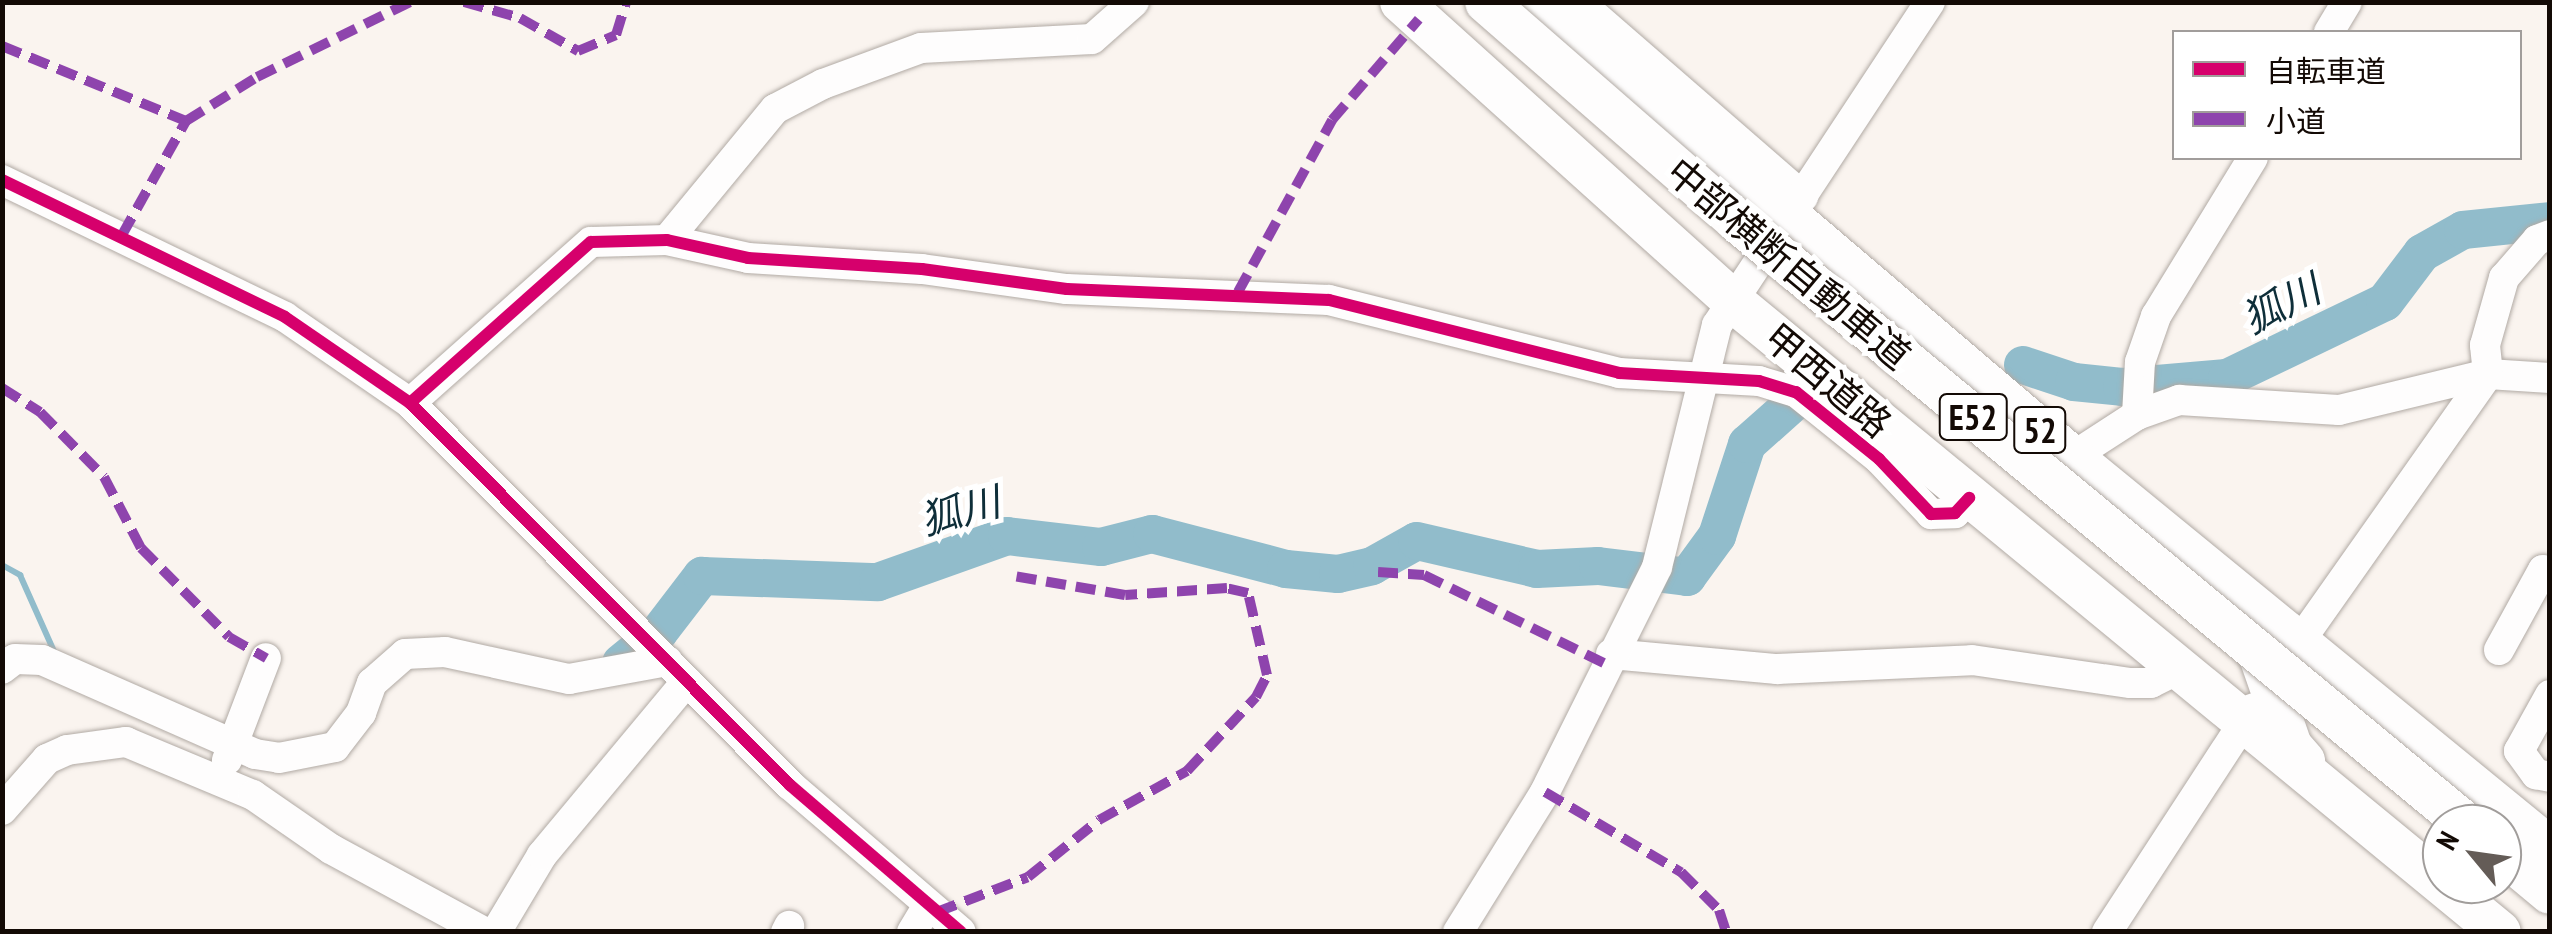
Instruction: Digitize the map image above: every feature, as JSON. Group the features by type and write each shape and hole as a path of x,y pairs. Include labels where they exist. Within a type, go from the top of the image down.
{"highway":[{"name":"甲西道路","path":"1401,2 1736,303 2176,670 2500,932"},
{"name":"中部横断自動車道","path":"1486,2 1740,223 2442,804"},
{"name":"52","path":"1538,2 1797,208 2072,457 2550,848"},
{"path":"2200,561 2245,616 2292,746 2330,793"},
{"path":"2522,870 2550,893"}],"street":[{"path":"667,240 775,109 807,92 921,48 1092,39 1134,2"},
{"path":"1579,2 1797,208"},
{"path":"1458,932 1545,792 1650,578 1706,345 1930,2"},
{"path":"2329,30 2347,2"},
{"path":"2137,414 2140,362 2156,316 2252,160"},
{"path":"2,180 285,317 410,403 830,823 961,932"},
{"path":"2106,932 2243,723 2488,374 2486,345 2504,278 2536,240 2550,235"},
{"path":"410,403 592,242 667,240 748,258 922,269 1067,289 1329,300 1619,373 1758,381 1796,392 1879,459 1931,514 1954,513 1969,498"},
{"path":"2072,457 2137,414 2178,400 2339,410 2488,374 2550,378"},
{"path":"2498,650 2543,570 2550,574"},
{"path":"2,668 15,659 42,660 234,735 279,758 335,747 361,713 372,684 405,654 445,652 569,679 673,667"},
{"path":"1611,654 1778,669 1972,660 2130,683 2151,683 2176,670"},
{"path":"221,783 234,735 266,658"},
{"path":"496,932 542,855 673,667"},
{"path":"2550,695 2519,751 2536,774 2550,777"},
{"path":"2,810 47,759 66,750 126,742 221,783 484,932"},
{"path":"912,932 928,905"}],"waterway":[{"name":"狐川","path":"2023,365 2074,382 2122,387 2227,378 2385,302 2422,253 2463,230 2550,221"},
{"name":"狐川","path":"621,663 659,632 702,576 878,582 1007,536 1101,547 1152,534 1286,569 1338,574 1372,566 1417,541 1537,569 1598,566 1687,577 1717,536 1747,444 1792,404"},
{"path":"2,565 20,575 56,656"}],"marked path":[{"path":"122,235 186,121 257,77 410,2"},
{"path":"464,2 520,18 578,51 616,35 626,2"},
{"path":"1238,292 1332,120 1419,19"},
{"path":"2,46 186,121"},
{"path":"2,388 40,412 104,477 141,548 229,637 266,658"},
{"path":"1378,572 1424,575 1606,664"},
{"path":"937,912 1028,877 1099,820 1187,771 1256,697 1267,675 1248,593 1227,588 1125,595 1014,576"},
{"path":"1545,792 1681,872 1719,910 1726,932"}],"cycle path":[{"path":"2,180 285,317 410,403 790,785 961,932"},
{"path":"410,403 591,242 667,240 748,258 922,269 1067,289 1329,300 1619,373 1759,381 1796,392 1879,459 1931,514 1955,513 1969,498"}]}
